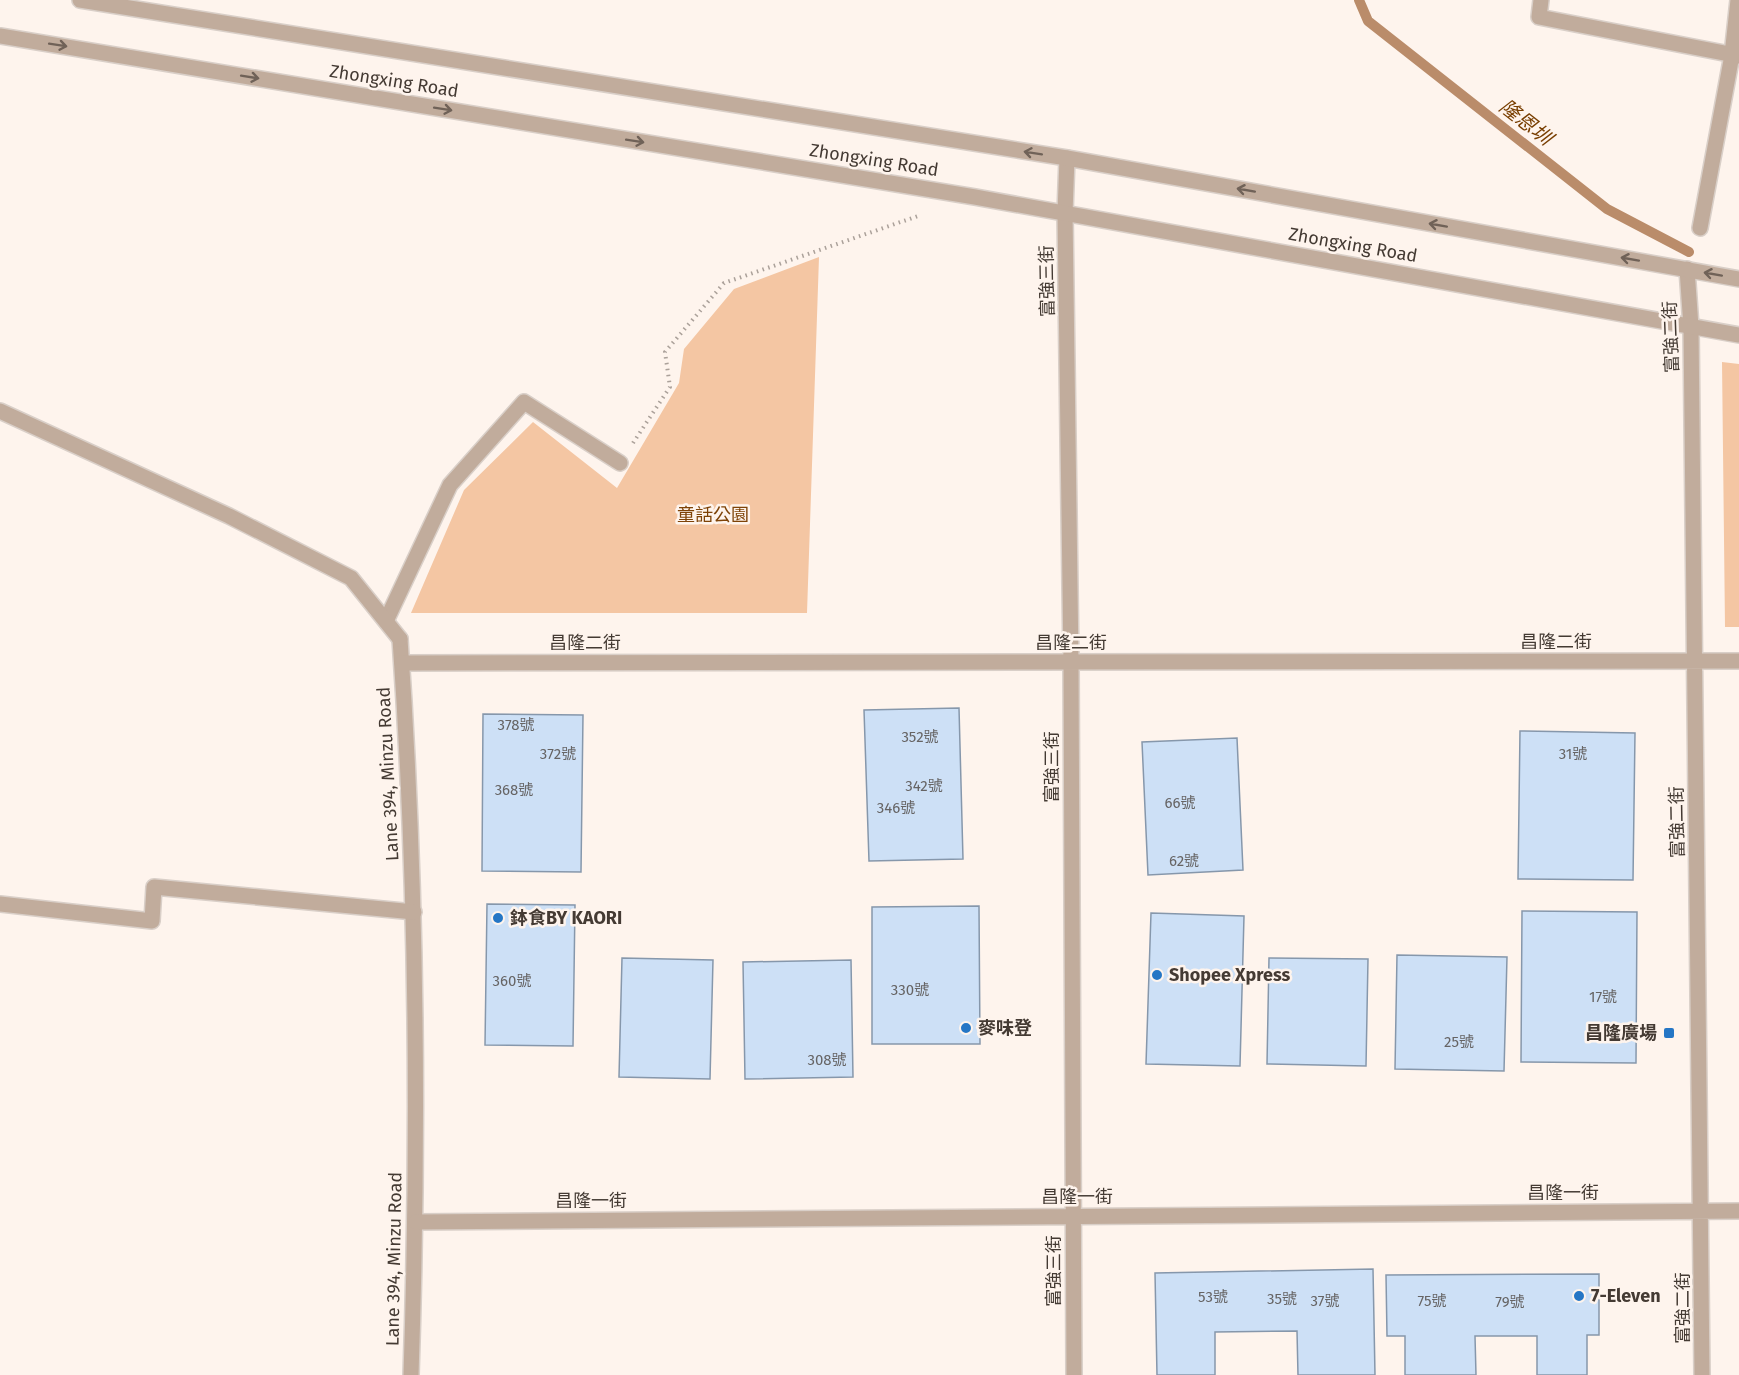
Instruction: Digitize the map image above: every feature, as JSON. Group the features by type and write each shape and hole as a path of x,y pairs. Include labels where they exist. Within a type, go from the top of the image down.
{"street":[{"name":"Zhongxing Road","path":"80,0 1067,158 1739,279"},
{"path":"1541,0 1539,17 1735,55"},
{"path":"1700,228 1735,55 1738,0"},
{"name":"Zhongxing Road","path":"0,36 1065,213 1739,335"},
{"name":"富強三街","path":"1067,158 1065,213 1071,662 1074,1375"},
{"name":"富強二街","path":"1687,269 1691,327 1702,1375"},
{"path":"386,621 450,485 524,402 620,463"},
{"name":"Lane 394, Minzu Road","path":"0,411 230,516 351,578 400,639 414,912 416,1222 411,1375"},
{"name":"昌隆二街","path":"402,663 1739,661"},
{"path":"0,904 152,921 154,887 414,912"},
{"name":"昌隆一街","path":"416,1222 1739,1211"}],"path":[{"path":"620,463 670,387 665,352 724,283 932,212"}],"green space":[{"name":"童話公園","path":"819,257 807,613 411,613 464,490 533,422 617,488 679,383 684,349 734,289"},
{"path":"1722,362 1739,364 1739,627 1725,627"}],"building":[{"path":"959,708 963,859 869,861 864,710"},
{"path":"483,714 583,715 581,872 482,871"},
{"path":"1520,731 1635,733 1633,880 1518,879"},
{"path":"1237,738 1243,870 1148,875 1142,742"},
{"path":"487,904 575,905 573,1046 485,1045"},
{"path":"979,906 980,1044 872,1044 872,907"},
{"path":"1522,911 1637,912 1636,1063 1521,1062"},
{"path":"1151,913 1244,916 1240,1066 1146,1064"},
{"path":"1397,955 1507,957 1504,1071 1395,1069"},
{"path":"622,958 713,960 710,1079 619,1077"},
{"path":"1269,958 1368,959 1366,1066 1267,1064"},
{"path":"851,960 853,1077 745,1079 743,962"},
{"path":"1373,1269 1375,1375 1298,1375 1297,1331 1215,1332 1215,1375 1157,1375 1155,1273"},
{"path":"1599,1274 1599,1335 1587,1335 1587,1375 1537,1375 1537,1336 1475,1336 1476,1375 1405,1375 1405,1336 1387,1336 1386,1275"}],"waterway":[{"name":"隆恩圳","path":"1359,0 1368,21 1607,209 1689,252"}],"place":[{"name":"鉢食BY KAORI","path":"498,918"},
{"name":"Shopee Xpress","path":"1157,975"},
{"name":"麥味登","path":"966,1028"},
{"name":"昌隆廣場","path":"1669,1033"},
{"name":"7-Eleven","path":"1579,1296"}]}
